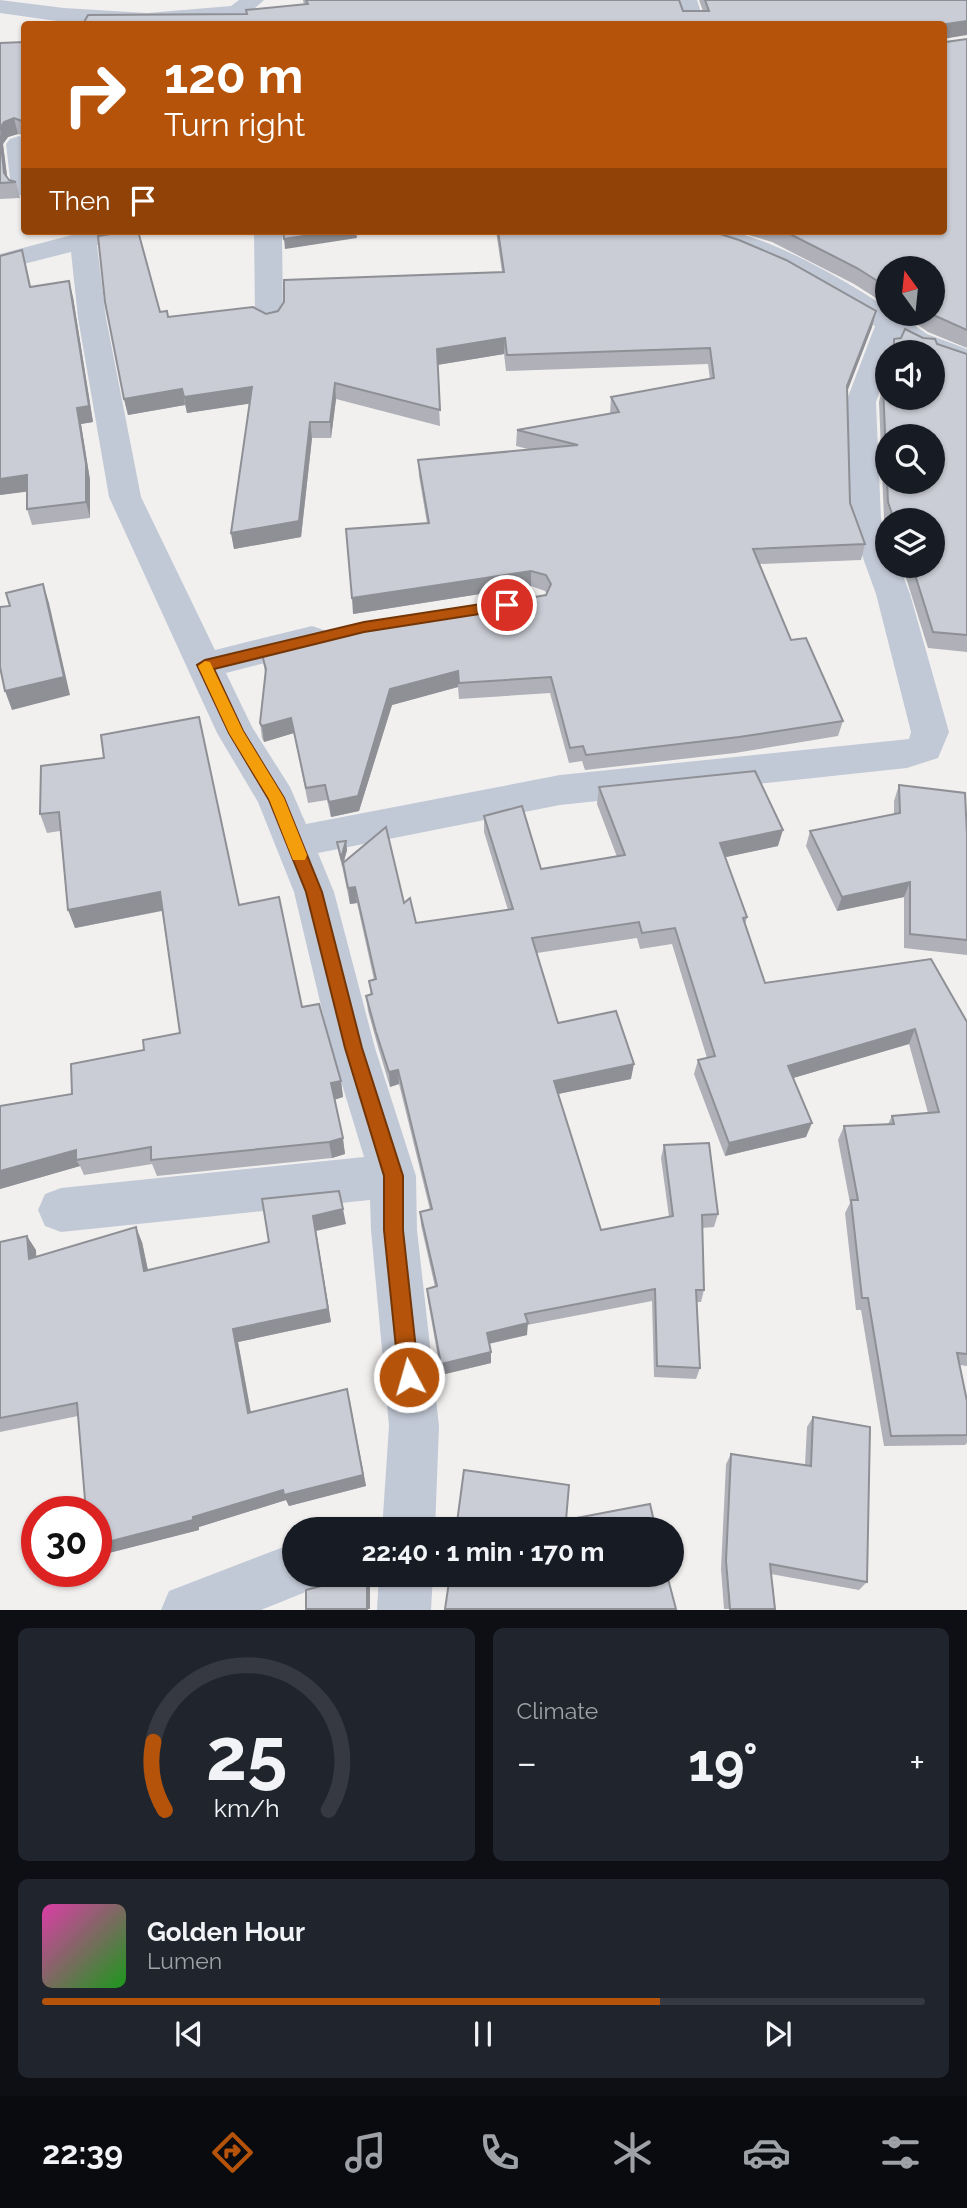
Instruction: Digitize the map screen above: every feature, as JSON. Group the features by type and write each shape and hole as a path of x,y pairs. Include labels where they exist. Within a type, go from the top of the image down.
{"street":[{"path":"686,0 693,21"},
{"path":"0,6 64,15 146,20 243,12"},
{"path":"19,144 21,162"},
{"path":"0,262 31,242 83,240 104,235"},
{"path":"268,235 269,318"},
{"path":"712,235 743,243 835,287 875,312"},
{"path":"83,240 96,345 125,497 236,733 276,798 314,892 354,1048 393,1176 394,1230 414,1426 408,1517"},
{"path":"293,842 560,790 907,754 925,748 930,732 893,594 865,519 861,402 890,326"},
{"path":"897,326 917,340 967,360"},
{"path":"205,665 337,633"},
{"path":"61,1210 393,1176"},
{"path":"188,1609 282,1574"},
{"path":"404,1609 405,1587"}],"building":[{"path":"306,0 679,0 683,11 709,11 705,0 967,0 967,21 947,24 947,21 85,21 88,15 247,14 246,10 308,4"},
{"path":"967,39 967,330 945,320 945,256 875,256 875,279 792,235 947,235 947,42"},
{"path":"21,42 21,121 14,118 4,122 0,128 0,43"},
{"path":"0,135 4,173 9,180 16,182 0,183"},
{"path":"104,235 139,235 160,312 167,311 168,317 253,307 266,314 278,311 284,302 284,280 504,272 499,235 723,235 786,260 875,310 847,386 850,503 865,544 753,549 791,640 806,638 843,721 739,737 586,755 583,746 570,748 551,677 459,683 458,671 390,689 358,796 329,802 325,785 306,788 291,718 262,726 260,723 266,669 261,651 363,627 546,595 551,584 546,575 531,571 352,598 346,529 429,523 418,460 578,445 517,430 619,412 611,397 714,378 710,348 507,355 505,338 437,349 440,410 335,383 330,422 310,422 299,521 231,533 252,387 184,397 182,389 124,399 105,302 98,236"},
{"path":"284,235 310,235 284,239"},
{"path":"22,250 30,287 69,281 89,406 77,408 86,464 86,502 27,509 27,475 0,479 0,256"},
{"path":"905,329 923,338 935,340 894,340 901,338"},
{"path":"945,347 967,354 967,635 933,632 916,578 945,578 945,508 890,508 888,502 888,494 945,494 945,424 885,424 884,410 945,410"},
{"path":"43,584 64,677 5,691 0,667 0,607 10,606 6,593"},
{"path":"199,717 239,905 279,897 302,1007 319,1004 341,1081 331,1083 343,1138 329,1142 151,1160 151,1147 76,1160 76,1150 0,1171 0,1106 72,1094 71,1064 144,1050 143,1040 180,1033 160,892 68,910 59,812 40,814 41,766 104,758 101,735"},
{"path":"755,771 783,830 720,843 747,917 743,918 765,983 931,959 967,1022 967,1354 957,1353 967,1401 967,1435 891,1436 868,1298 862,1298 851,1200 858,1200 844,1126 894,1124 892,1116 939,1112 915,1029 788,1066 812,1123 729,1143 698,1060 715,1056 675,928 642,933 639,922 532,938 558,1023 616,1011 634,1064 554,1081 601,1230 673,1216 664,1145 709,1143 718,1214 702,1215 704,1290 696,1290 700,1368 657,1366 655,1289 525,1314 528,1323 487,1333 491,1352 441,1364 427,1289 437,1286 420,1212 432,1209 398,1070 389,1072 366,996 372,994 369,981 376,979 355,887 348,888 343,863 386,827 404,903 410,898 416,923 513,909 484,816 522,806 541,869 625,855 599,787"},
{"path":"899,785 965,793 967,940 910,934 910,882 842,897 810,831 900,813"},
{"path":"346,841 341,858 337,842"},
{"path":"339,1191 343,1209 313,1216 328,1309 233,1329 248,1413 347,1389 363,1475 284,1495 283,1490 193,1517 193,1520 112,1541 112,1496 85,1496 77,1403 0,1418 0,1242 27,1236 29,1259 136,1227 144,1271 269,1242 262,1199"},
{"path":"813,1417 870,1427 867,1582 770,1564 775,1609 730,1609 726,1561 731,1454 811,1466"},
{"path":"464,1470 569,1485 566,1517 458,1517"},
{"path":"650,1504 653,1517 582,1517"},
{"path":"317,1587 367,1587 367,1609 306,1609 306,1590"},
{"path":"448,1587 670,1587 676,1609 445,1609"}],"slow traffic":[{"path":"205,666 236,733 276,798 299,855"}],"route":[{"path":"409,1377 394,1230 393,1176 354,1048 314,892 276,798 236,733 205,665 364,627 507,605"}]}
